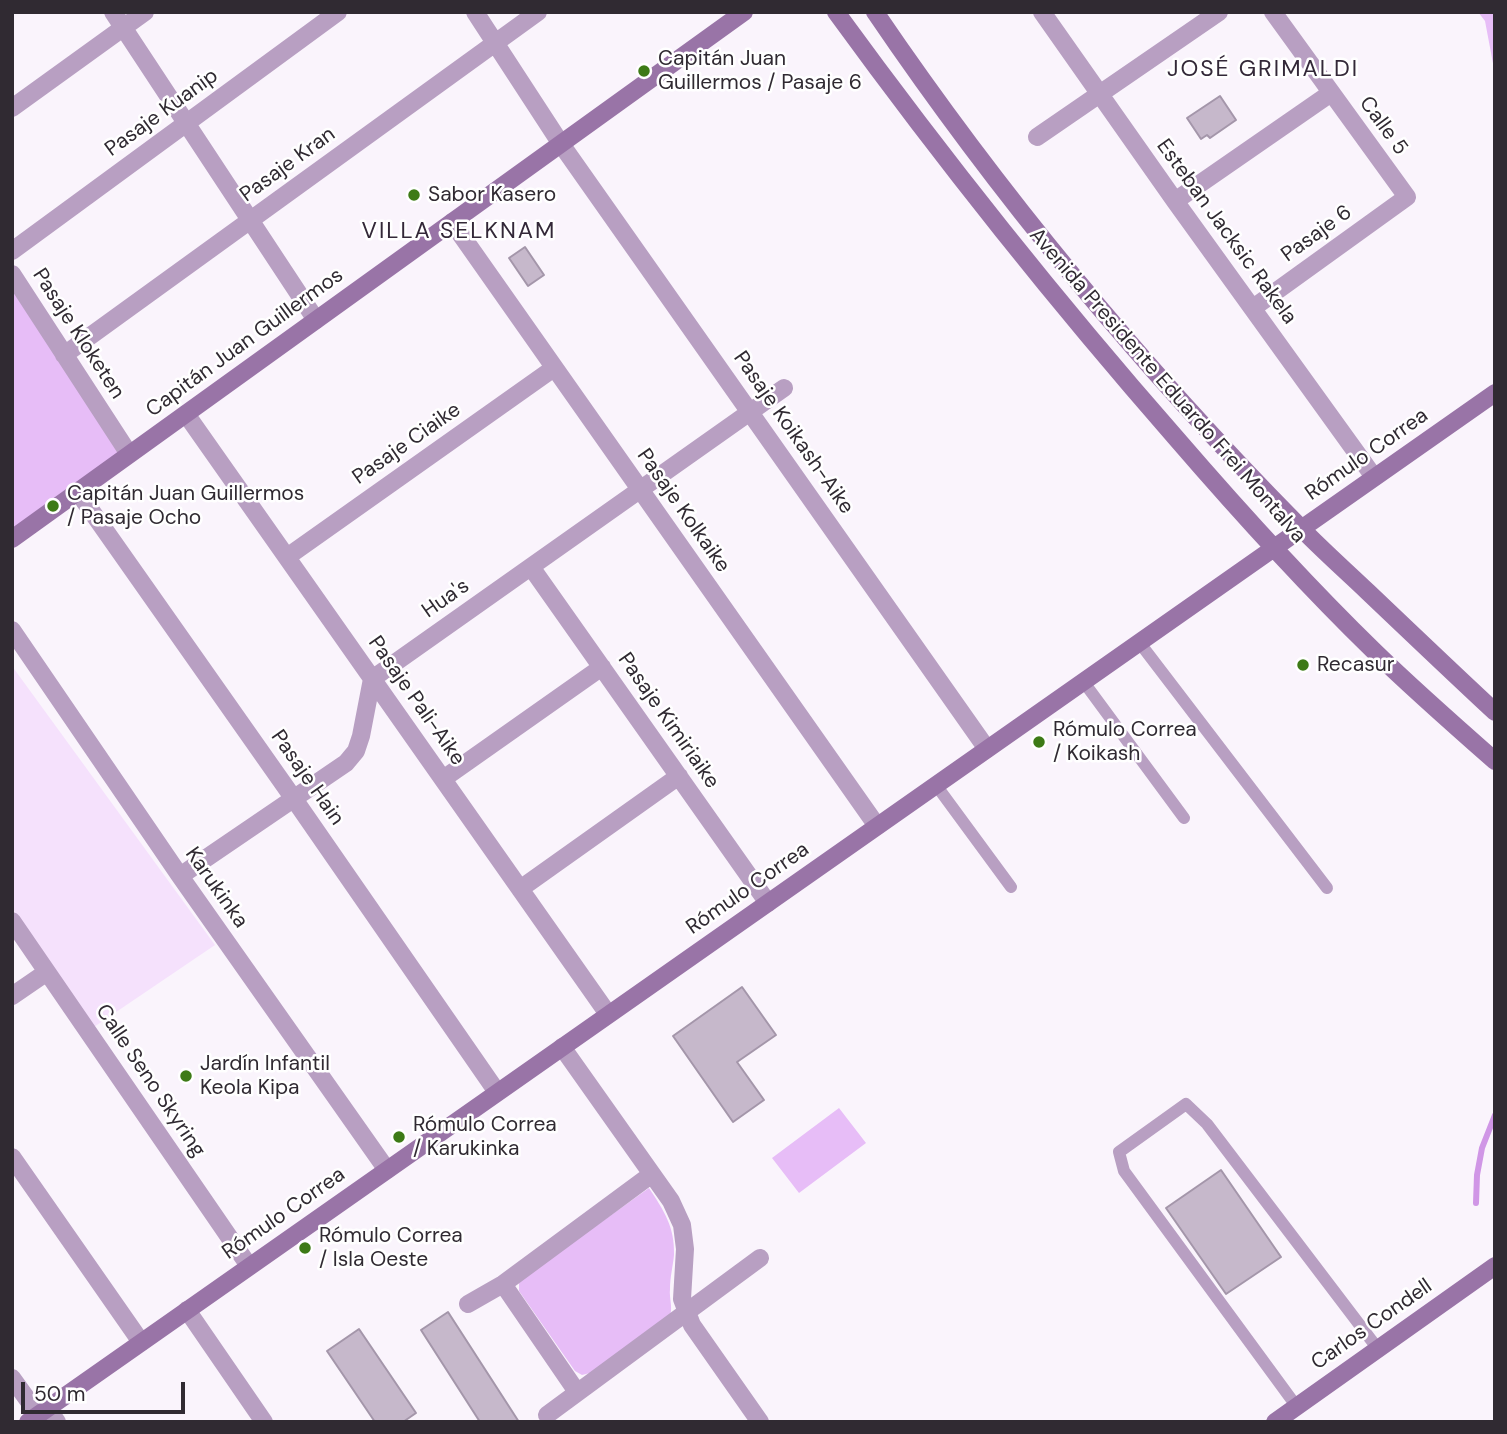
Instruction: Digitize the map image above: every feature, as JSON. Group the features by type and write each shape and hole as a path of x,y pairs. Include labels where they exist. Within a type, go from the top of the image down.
{"street":[{"path":"113,12 316,320"},
{"path":"12,108 145,12"},
{"name":"Pasaje Kuanip","path":"12,251 338,12"},
{"name":"Pasaje Koikash-Aike","path":"475,12 561,144 987,749"},
{"name":"Pasaje Kran","path":"64,355 538,12"},
{"name":"Capitán Juan Guillermos","path":"12,539 744,12"},
{"name":"Avenida Presidente Eduardo Frei Montalva","path":"836,12 968,187 1140,397 1274,548 1374,651 1495,761"},
{"name":"Avenida Presidente Eduardo Frei Montalva","path":"875,12 1004,189 1065,266 1193,415 1301,529 1495,712"},
{"name":"Esteban Jacksic Rakela","path":"1042,12 1374,478"},
{"path":"1037,137 1219,12"},
{"name":"Calle 5","path":"1273,12 1407,197"},
{"path":"1175,201 1331,93"},
{"name":"Pasaje 6","path":"1253,308 1407,197"},
{"name":"Pasaje Kolkaike","path":"452,222 877,826"},
{"name":"Pasaje Kloketen","path":"12,274 129,454"},
{"name":"Pasaje Ciaike","path":"287,557 554,368"},
{"name":"Hua's","path":"372,679 784,388"},
{"name":"Rómulo Correa","path":"42,1416 141,1342 1495,393"},
{"name":"Pasaje Pali-Aike","path":"186,414 608,1014"},
{"name":"Pasaje Hain","path":"78,492 497,1092"},
{"name":"Pasaje Kimiriaike","path":"531,566 768,903"},
{"name":"Karukinka","path":"12,630 180,876 387,1170"},
{"path":"443,779 602,667"},
{"path":"180,876 346,763 356,751 361,736 372,679"},
{"path":"520,889 679,776"},
{"name":"Calle Seno Skyring","path":"12,921 249,1266"},
{"path":"12,996 47,972"},
{"path":"562,1046 671,1201 682,1225 685,1249 682,1299 686,1312 692,1325 760,1422"},
{"path":"12,1157 141,1342"},
{"path":"468,1304 503,1284 652,1174"},
{"path":"547,1415 760,1258"},
{"name":"Carlos Condell","path":"1275,1422 1495,1266"},
{"path":"503,1284 577,1392"},
{"path":"187,1310 264,1422"},
{"path":"12,1378 42,1416"}],"lane":[{"path":"1139,642 1327,888"},
{"path":"1083,681 1184,818"},
{"path":"936,785 1011,887"},
{"path":"1297,1406 1124,1171 1119,1152 1186,1104 1208,1124 1378,1349"}],"shaded area":[{"path":"1478,12 1495,12 1495,74 1485,21"},
{"path":"12,289 127,460 14,535 12,527"},
{"path":"12,666 215,945 94,1027 12,908"},
{"path":"839,1108 866,1143 799,1193 772,1158"},
{"path":"649,1188 664,1212 673,1236 670,1316 590,1373 582,1375 575,1371 519,1291 519,1283"}],"building":[{"path":"1220,96 1236,120 1210,138 1207,135 1201,139 1187,118"},
{"path":"525,247 544,275 528,286 509,258"},
{"path":"742,987 776,1035 737,1062 764,1100 733,1122 673,1036"},
{"path":"1221,1170 1281,1257 1226,1294 1166,1208"},
{"path":"448,1312 519,1422 480,1422 421,1330"},
{"path":"359,1329 416,1413 403,1422 375,1422 327,1351"}],"waterway":[{"path":"1476,1203 1482,1148 1495,1115"}],"place":[{"name":"Capitán Juan Guillermos / Pasaje 6","path":"644,71"},
{"name":"Sabor Kasero","path":"414,195"},
{"name":"Capitán Juan Guillermos / Pasaje Ocho","path":"53,506"},
{"name":"Recasur","path":"1303,665"},
{"name":"Rómulo Correa / Koikash","path":"1039,742"},
{"name":"Jardín Infantil Keola Kipa","path":"186,1076"},
{"name":"Rómulo Correa / Karukinka","path":"399,1137"},
{"name":"Rómulo Correa / Isla Oeste","path":"305,1248"}],"district":[{"name":"JOSÉ GRIMALDI","path":"1263,70"},
{"name":"VILLA SELKNAM","path":"459,232"}]}
